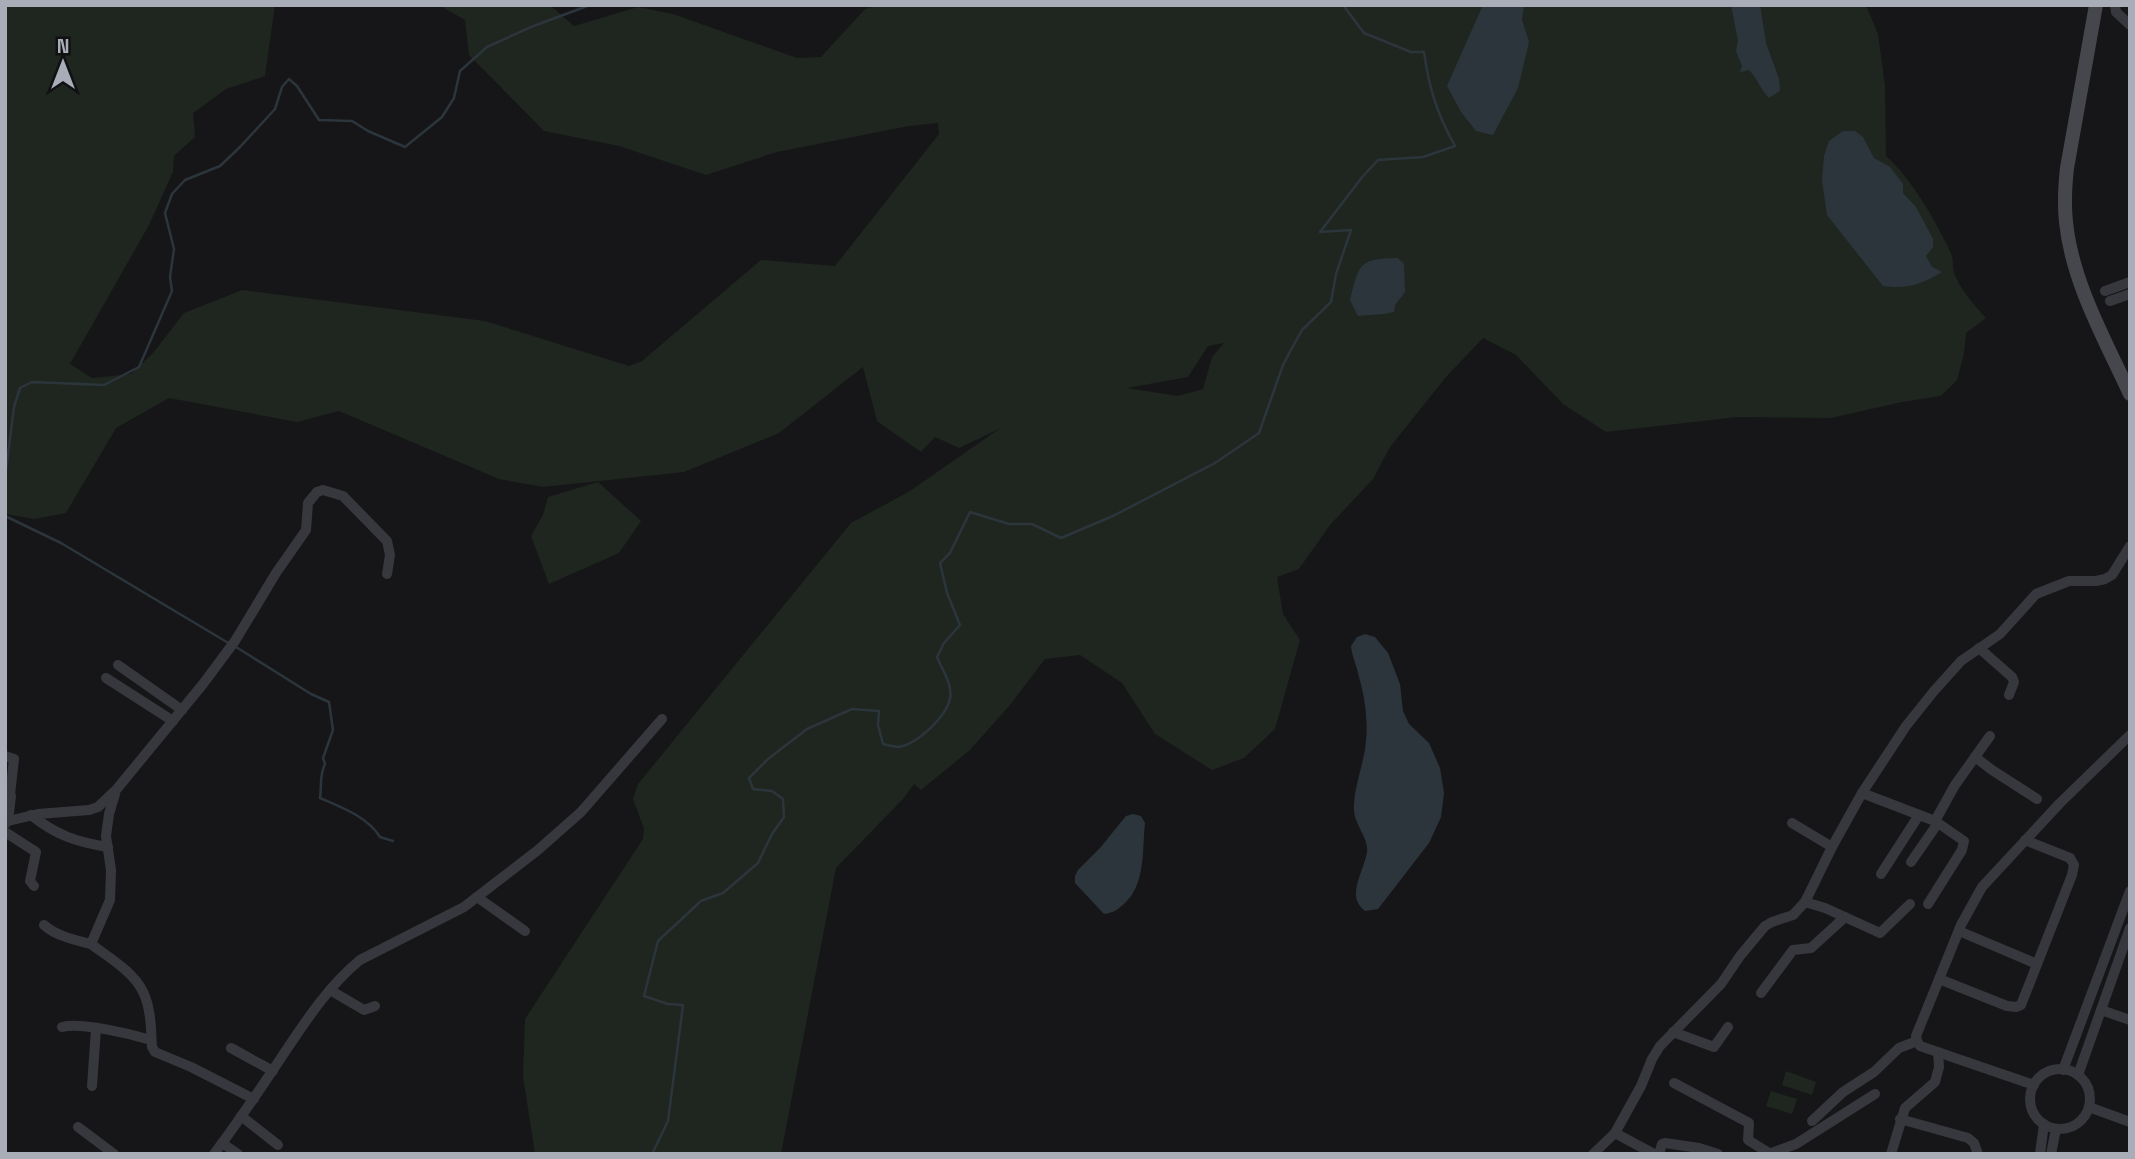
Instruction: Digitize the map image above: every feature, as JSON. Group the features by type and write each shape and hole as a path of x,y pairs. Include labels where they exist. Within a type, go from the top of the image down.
{"main road":[{"path":"2096,5 2067,168 2066,223 2086,298 2130,394"}],"street":[{"path":"2115,5 2116,12 2130,25"},
{"path":"2130,282 2107,296 2130,294"},
{"path":"5,756 14,760 8,793 7,822 31,815 98,807 116,790 173,721 232,644 306,530 308,503 317,492 323,490 343,496 387,541 390,555 387,574"},
{"path":"1593,1154 1615,1133 1641,1086 1652,1059 1673,1032 1721,984 1765,926 1793,915 1805,902 1862,793 1906,726 1934,691 1961,662 2000,635 2036,594 2069,581 2105,579 2112,575 2130,546"},
{"path":"1979,648 2012,677 2014,682 2009,695"},
{"path":"118,666 182,710"},
{"path":"106,678 173,721"},
{"path":"214,1154 307,1020 330,990 360,960 464,907 566,827 662,719"},
{"path":"2034,1085 1920,1046 1916,1037 1959,931 1982,887 2130,735"},
{"path":"1911,862 1937,822 1955,785 1990,736"},
{"path":"1975,757 2037,799"},
{"path":"91,944 110,900 111,870 106,836 116,790"},
{"path":"1862,793 1937,822 1962,838 1965,845 1927,904"},
{"path":"31,815 57,834 108,847"},
{"path":"1881,874 1919,815"},
{"path":"1792,824 1832,847"},
{"path":"5,832 36,852 30,881 34,886"},
{"path":"1940,979 2007,1006 2016,1007 2021,1004 2074,865 2070,858 2025,840"},
{"path":"2063,1070 2130,891"},
{"path":"477,897 525,931"},
{"path":"1805,902 1880,933 1910,904"},
{"path":"1761,993 1793,950 1811,948 1845,917"},
{"path":"44,925 49,930 91,944 116,963 142,990 148,1005 152,1047 155,1052 254,1099"},
{"path":"2078,1075 2130,928"},
{"path":"1959,931 2037,964"},
{"path":"330,990 364,1010 375,1006"},
{"path":"2101,1010 2130,1020"},
{"path":"62,1027 96,1029 152,1040"},
{"path":"1673,1032 1714,1047 1728,1027"},
{"path":"92,1086 96,1029"},
{"path":"1812,1121 1843,1092 1874,1072 1899,1048 1917,1041"},
{"path":"231,1048 273,1071"},
{"path":"1891,1154 1905,1108 1935,1082 1939,1067 1938,1052"},
{"path":"2063,1070 2078,1075 2085,1083 2089,1092 2089,1107 2079,1122 2068,1128 2056,1129 2044,1124 2034,1114 2030,1099 2034,1085 2046,1073 2063,1070"},
{"path":"1674,1083 1749,1123 1748,1140 1769,1153 1796,1144 1875,1094"},
{"path":"2089,1107 2130,1122"},
{"path":"241,1116 278,1145"},
{"path":"1900,1119 1968,1138 1974,1143 1978,1154"},
{"path":"2040,1154 2044,1124"},
{"path":"78,1127 114,1154"},
{"path":"2051,1154 2056,1129"},
{"path":"1615,1133 1657,1154 1665,1143 1718,1154"},
{"path":"222,1143 238,1154"}],"shaded area":[{"path":"5,5 275,5 265,76 226,89 193,113 195,137 174,156 173,172 149,225 70,364 92,378 131,374 153,353 184,313 242,290 485,321 629,366 642,361 761,260 835,266 939,134 938,123 909,126 777,152 706,175 619,146 544,131 469,55 465,20 439,5 550,5 574,26 638,7 673,14 797,58 821,57 865,9 879,5 1866,5 1878,34 1885,86 1886,156 1922,200 1951,254 1954,273 1960,285 1986,318 1966,333 1957,380 1941,396 1831,418 1737,417 1606,432 1563,404 1516,355 1483,338 1446,377 1390,447 1373,479 1330,525 1299,569 1277,577 1283,614 1300,640 1275,729 1244,758 1212,770 1155,734 1122,683 1080,655 1045,659 1010,705 970,750 921,790 914,784 903,799 836,868 781,1154 535,1154 523,1076 525,1019 643,839 644,829 633,799 638,784 851,523 910,491 999,429 959,448 935,437 921,452 877,421 863,367 779,433 684,472 543,487 499,479 339,411 297,422 169,398 116,428 66,513 34,519 5,514","holes":["1224,343 1212,357 1203,389 1178,396 1127,388 1188,377 1208,346"]},
{"path":"1483,5 1524,5 1522,20 1529,42 1518,88 1493,135 1476,131 1461,112 1447,86"},
{"path":"1731,5 1760,5 1766,43 1779,79 1780,91 1769,98 1749,70 1740,72 1742,66 1736,51 1738,41"},
{"path":"1843,131 1855,131 1863,137 1874,158 1890,167 1903,184 1903,193 1916,207 1933,239 1933,247 1926,256 1932,267 1942,272 1914,285 1883,286 1827,215 1822,181 1824,156 1829,141"},
{"path":"1398,258 1404,264 1405,292 1395,305 1394,312 1358,316 1350,300 1363,265 1375,260"},
{"path":"598,482 641,521 619,553 549,584 531,536 543,515 548,497"},
{"path":"1365,634 1375,637 1388,653 1400,684 1403,711 1409,724 1429,743 1440,768 1444,793 1441,817 1429,843 1378,909 1365,911 1359,905 1356,891 1367,847 1354,811 1367,733 1363,693 1351,646 1357,637"},
{"path":"1126,816 1141,816 1145,823 1140,877 1124,904 1115,911 1104,914 1075,883 1075,876"},
{"path":"1786,1071 1816,1082 1812,1095 1782,1085"},
{"path":"1771,1091 1797,1099 1792,1114 1766,1106"}],"waterway":[{"path":"5,478 14,407 20,388 32,382 104,385 139,367 172,291 170,277 174,249 165,213 172,194 185,180 220,166 240,147 275,109 282,87 289,79 297,86 319,120 352,121 405,147 442,117 454,98 460,71 487,47 590,5"},
{"path":"652,1154 668,1121 683,1005 668,1004 644,996 658,941 701,901 723,893 758,863 784,817 783,799 772,791 753,789 749,778 768,759 807,729 852,709 879,711 878,725 883,744 899,747 906,745 930,729 943,714 951,694 937,657 944,643 960,625 947,593 940,563 950,553 970,512 1009,524 1032,524 1061,538 1113,516 1215,463 1259,433 1283,365 1292,348 1302,330 1331,302 1336,274 1351,230 1320,232 1378,160 1423,157 1455,146 1435,100 1424,52 1411,52 1364,33 1343,5"},
{"path":"5,516 61,543 230,644"},
{"path":"236,647 311,694 329,702 333,730 323,758 325,764 320,798 353,813 369,824 380,837 393,841"}]}
